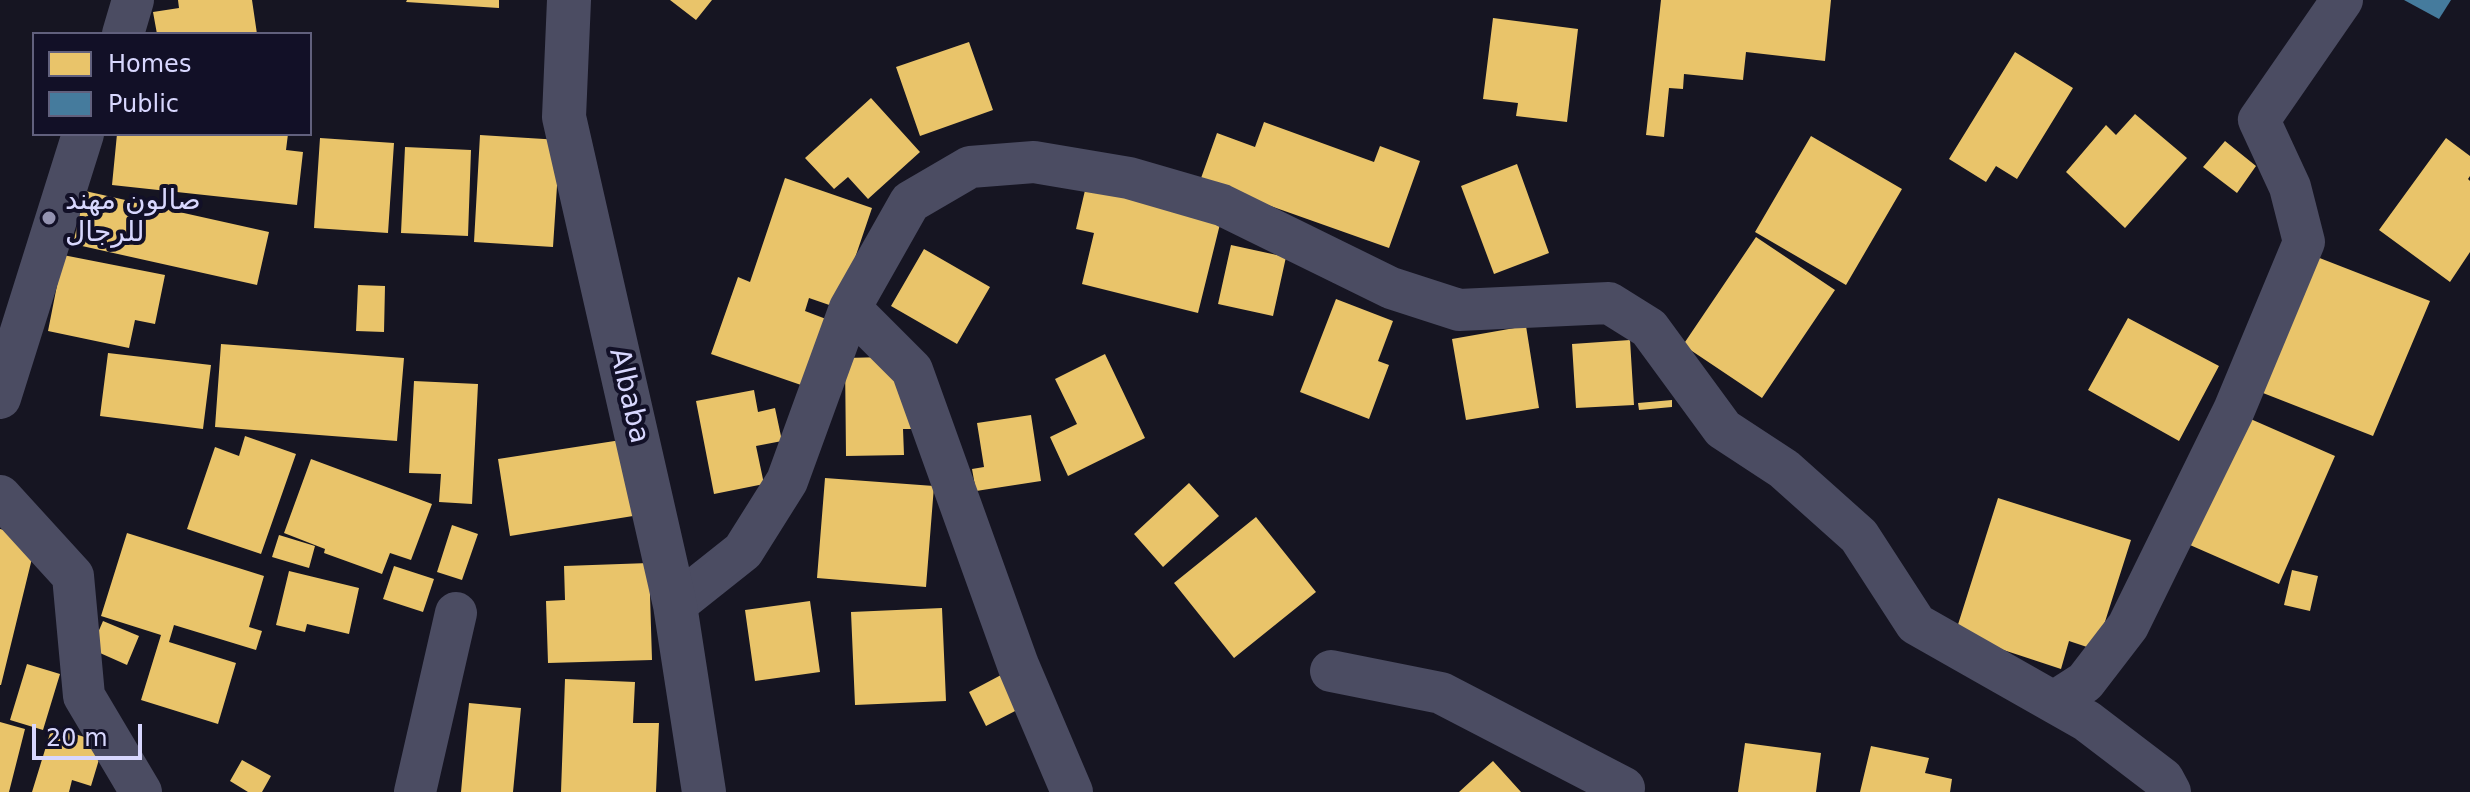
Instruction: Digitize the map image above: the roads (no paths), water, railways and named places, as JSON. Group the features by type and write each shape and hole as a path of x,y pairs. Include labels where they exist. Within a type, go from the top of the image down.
{"street":[{"path":"124,32 133,0"},
{"name":"Albaba","path":"569,0 564,117 675,605 704,792"},
{"path":"2054,702 2085,682 2128,626 2234,410 2304,242 2290,187 2259,120 2342,0"},
{"path":"0,398 82,136"},
{"path":"675,605 743,551 787,481 850,308 910,202 970,167 1034,162 1129,178 1222,205 1391,288 1459,310 1609,303 1649,328 1723,429 1784,469 1859,536 1916,624 2087,721 2163,779 2170,792"},
{"path":"850,308 912,370 1018,665 1072,792"},
{"path":"0,496 73,576 84,696 141,792"},
{"path":"415,792 456,613"},
{"path":"1331,671 1441,693 1627,791"}],"place":[{"name":"صالون مهند للرجال","path":"49,218"}]}
